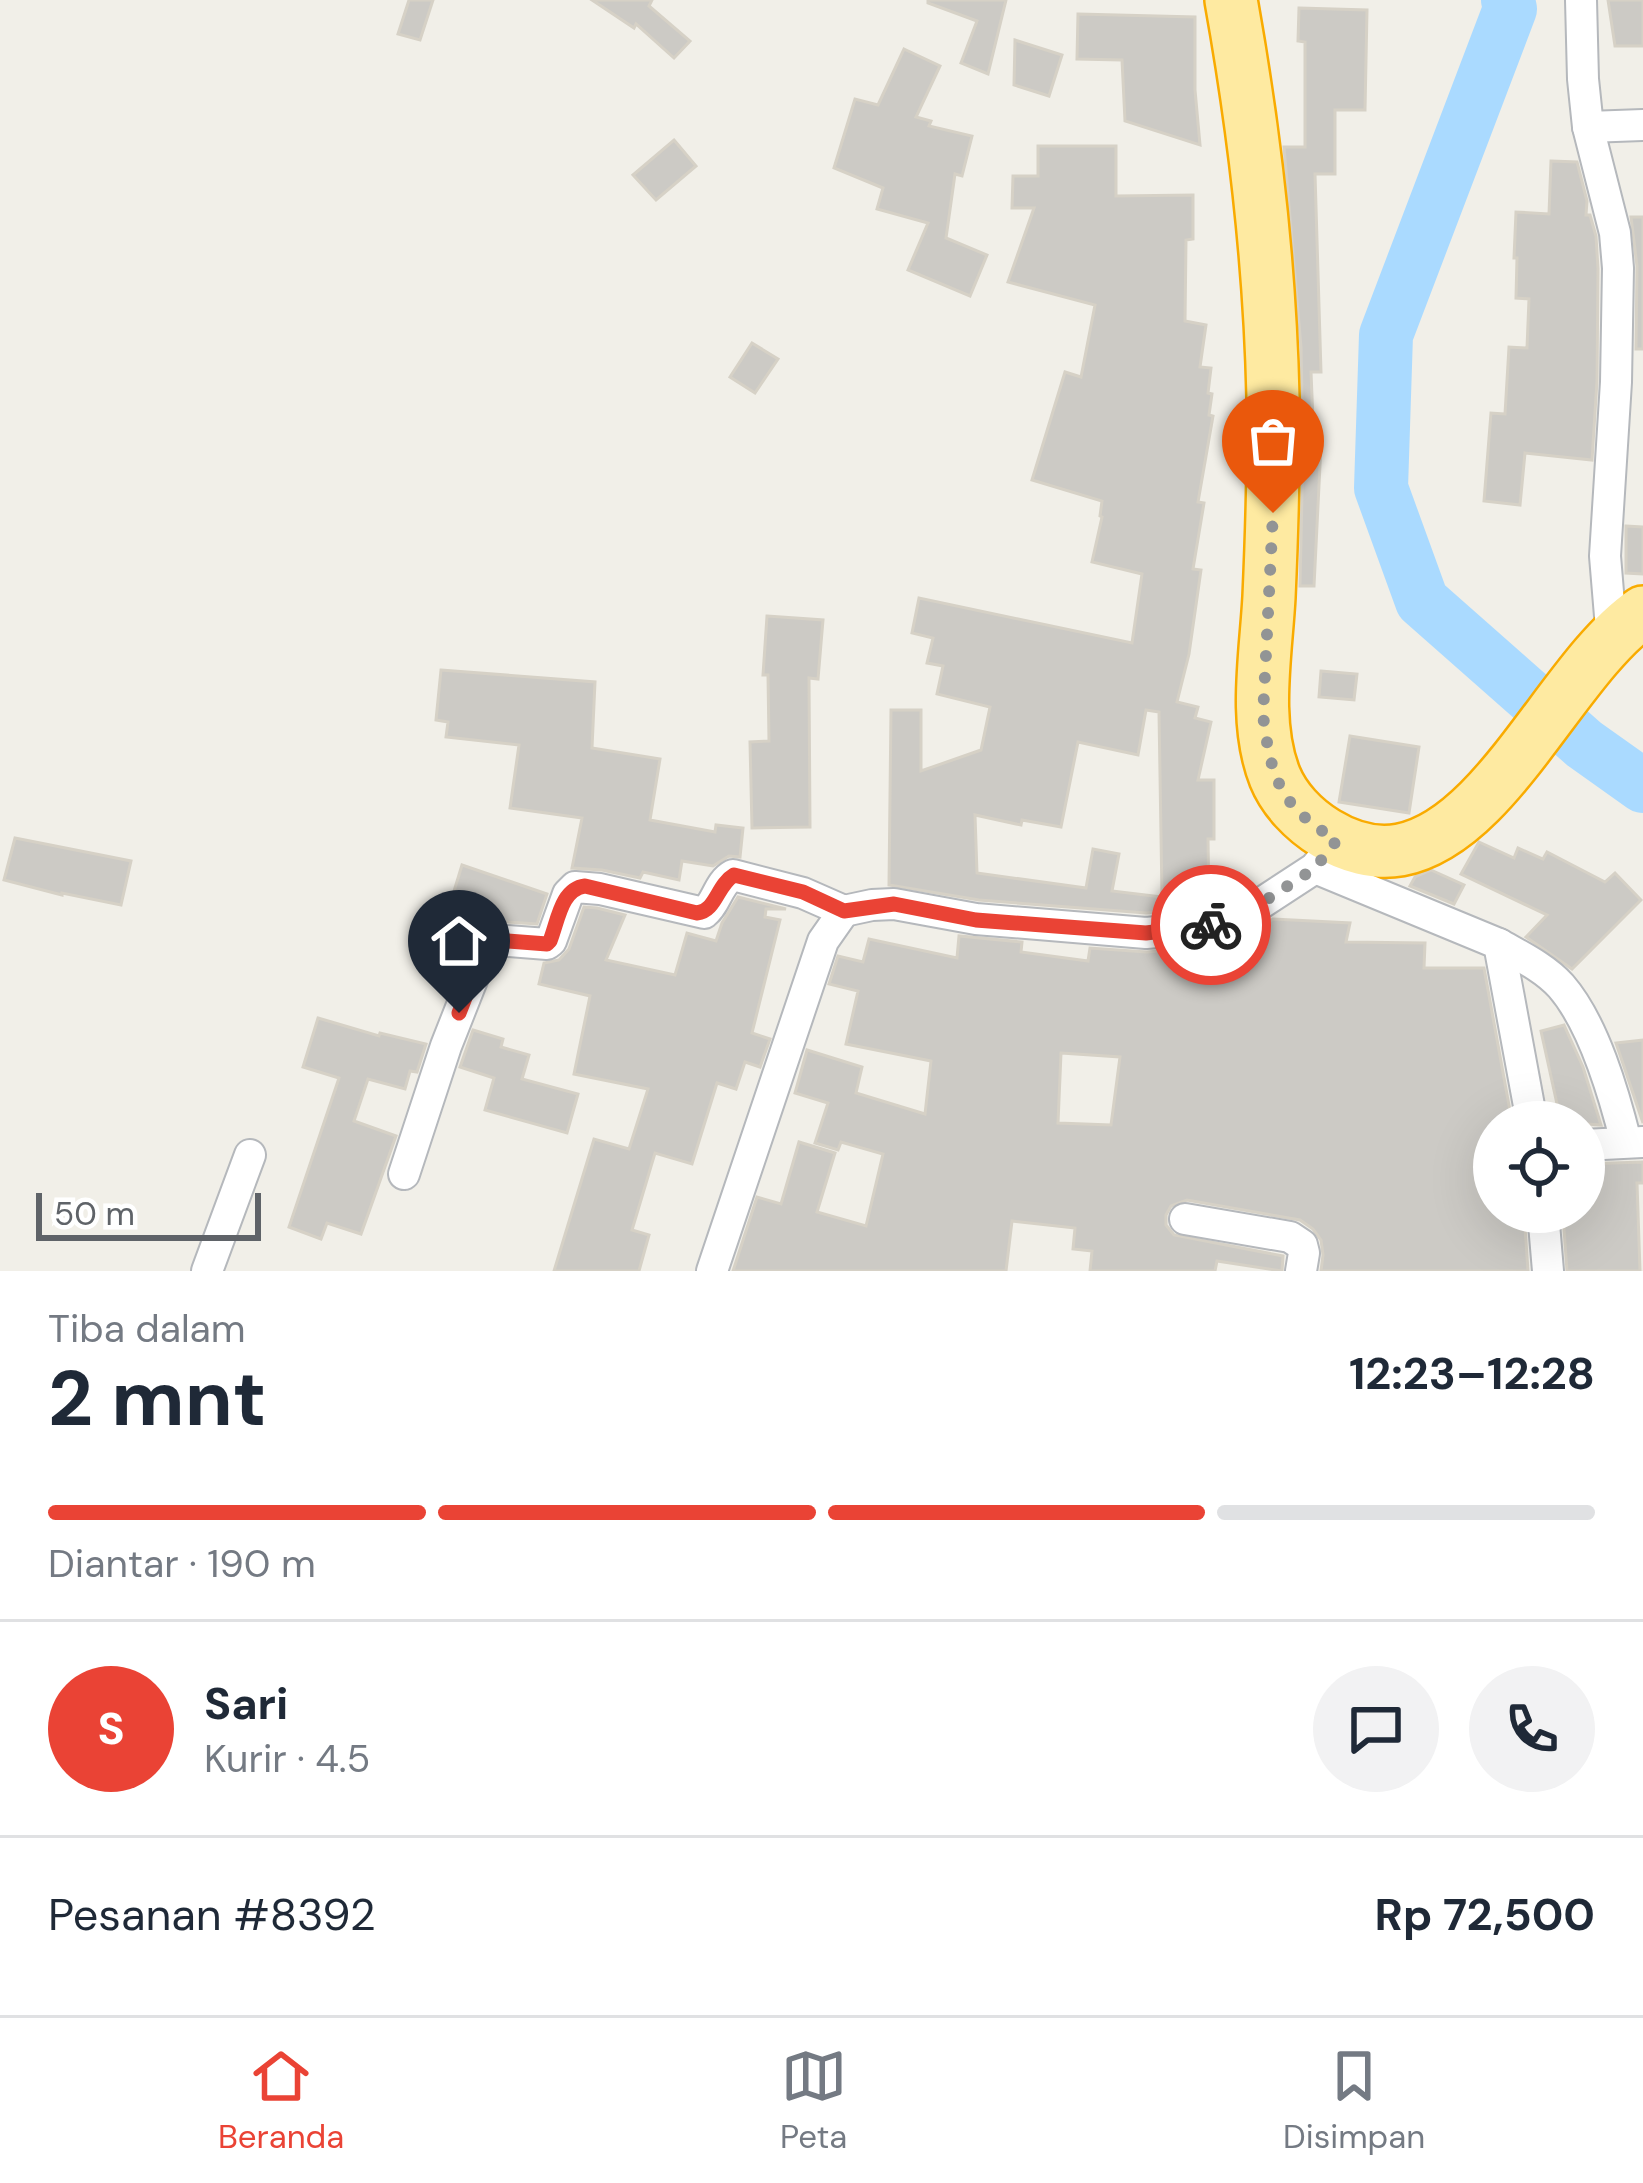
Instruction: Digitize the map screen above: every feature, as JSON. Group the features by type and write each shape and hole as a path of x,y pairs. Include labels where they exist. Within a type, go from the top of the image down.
{"highway":[{"path":"1231,0 1261,219 1273,393 1273,513 1263,715 1275,776 1290,803 1310,824 1326,854 1399,850 1426,840 1458,822 1491,788 1618,636"}],"street":[{"path":"1581,0 1588,127 1615,233 1618,268 1605,556 1618,636"},
{"path":"1588,127 1643,124"},
{"path":"404,1174 485,947 494,940 547,944 575,887 704,913 722,884 734,875 803,892 844,911 894,904 976,920 1146,933 1201,928 1240,917 1326,854 1498,944 1544,971 1561,987 1581,1017 1635,1142 1605,1144"},
{"path":"712,1271 823,941 844,911"},
{"path":"1498,944 1528,1101"},
{"path":"207,1271 250,1155"},
{"path":"1185,1219 1290,1237 1302,1244 1301,1271"},
{"path":"1545,1233 1548,1271"}],"building":[{"path":"409,0 433,0 420,40 398,34"},
{"path":"592,0 652,0 649,6 690,41 674,58 636,24 634,28"},
{"path":"928,0 1006,0 988,74 961,63 977,21"},
{"path":"1608,0 1643,0 1643,46 1615,46"},
{"path":"1299,8 1367,10 1365,110 1335,110 1335,174 1315,174 1321,372 1311,372 1314,445 1321,445 1314,586 1300,586 1301,347 1284,147 1305,147 1305,42 1298,41"},
{"path":"1078,14 1195,17 1200,145 1125,121 1122,60 1077,59"},
{"path":"1015,40 1062,55 1049,96 1014,85"},
{"path":"904,49 940,66 916,117 931,121 929,126 972,136 962,176 955,174 946,238 987,255 970,296 908,270 928,223 877,209 883,188 834,168 855,99 878,105"},
{"path":"674,140 696,166 656,200 633,175"},
{"path":"1038,146 1116,146 1116,196 1193,195 1193,239 1186,240 1185,321 1206,325 1200,367 1211,368 1208,393 1212,394 1209,415 1213,416 1198,502 1204,503 1193,569 1201,570 1177,702 1198,707 1195,718 1211,722 1198,780 1214,780 1214,839 1208,839 1209,905 1197,909 1146,913 979,900 889,885 891,710 921,710 921,771 981,750 990,707 937,694 943,666 927,663 933,638 912,633 919,598 1132,643 1142,574 1092,562 1102,501 1032,480 1065,372 1081,377 1095,305 1008,282 1034,208 1012,208 1013,176 1038,176","holes":["1146,710 1159,712 1162,897 1112,891 1119,854 1093,849 1086,888 977,873 975,815 1061,827 1078,742 1138,755"]},
{"path":"1551,161 1577,162 1586,215 1590,215 1596,236 1592,460 1525,453 1520,505 1484,501 1491,413 1505,414 1509,347 1527,348 1529,299 1516,298 1516,212 1549,214"},
{"path":"1631,217 1643,217 1643,349 1636,349 1637,266"},
{"path":"752,343 778,359 755,393 730,377"},
{"path":"1626,526 1643,527 1643,574 1626,573"},
{"path":"767,616 823,620 818,679 809,678 810,827 752,828 750,742 769,741 768,675 763,675"},
{"path":"441,670 595,682 592,748 660,759 650,820 715,832 716,825 743,828 740,857 729,856 713,866 682,861 679,880 643,872 640,878 572,868 582,818 510,808 519,745 446,737 448,722 436,720"},
{"path":"1321,671 1357,674 1354,700 1319,697"},
{"path":"1350,736 1419,747 1409,813 1339,802"},
{"path":"15,838 131,861 121,905 4,880"},
{"path":"1479,842 1514,858 1518,848 1543,859 1547,852 1605,882 1615,873 1641,900 1572,969 1526,937 1547,915 1461,874"},
{"path":"462,865 547,894 537,924 481,924 447,914"},
{"path":"1431,870 1464,885 1454,904 1410,886 1415,877"},
{"path":"738,897 786,909 766,909 765,917 780,920 752,1033 770,1039 760,1067 745,1062 736,1089 717,1083 692,1164 655,1153 632,1230 649,1235 639,1271 554,1271 594,1139 629,1149 648,1089 574,1074 590,996 539,984 544,963 559,960 569,949 584,907 597,908 625,915 606,960 675,975 687,933 716,941"},
{"path":"1273,919 1350,923 1346,942 1425,943 1424,968 1484,968 1508,1101 1473,1101 1473,1233 1525,1233 1528,1271 1321,1271 1321,1240 1300,1220 1187,1200 1171,1206 1166,1215 1166,1225 1174,1235 1283,1256 1282,1271 1217,1261 1215,1271 1090,1271 1092,1251 1073,1249 1075,1228 1012,1221 1006,1271 733,1271 757,1197 781,1204 799,1142 835,1153 817,1212 866,1226 883,1154 841,1142 838,1150 815,1143 828,1103 795,1093 807,1050 862,1067 856,1093 925,1114 931,1061 846,1044 858,991 829,984 838,956 863,962 869,939 957,958 959,936 1022,942 1021,952 1088,961 1090,948 1147,952 1206,947 1246,936","holes":["1061,1053 1120,1057 1111,1125 1058,1123"]},
{"path":"318,1018 426,1044 417,1072 410,1071 405,1089 368,1079 354,1121 396,1136 361,1234 327,1223 321,1239 289,1227 339,1078 303,1067"},
{"path":"1564,1025 1594,1101 1556,1101 1541,1031"},
{"path":"473,1030 503,1039 501,1047 529,1055 522,1079 578,1094 567,1133 485,1110 494,1078 460,1067"},
{"path":"1643,1040 1643,1123 1616,1043"},
{"path":"1643,1162 1643,1183 1637,1183 1640,1271 1567,1271 1564,1233 1605,1233 1605,1163"}],"waterway":[{"path":"1508,0 1510,9 1386,335 1381,488 1422,601 1584,744 1643,786"}],"way so far":[{"path":"1211,925 1240,917 1315,868 1337,840 1310,824 1290,803 1275,776 1267,746 1263,715 1273,513"}],"route":[{"path":"459,1013 485,947 494,940 547,944 575,887 704,913 722,884 734,875 803,892 844,911 894,904 976,920 1146,933 1211,925"}]}
